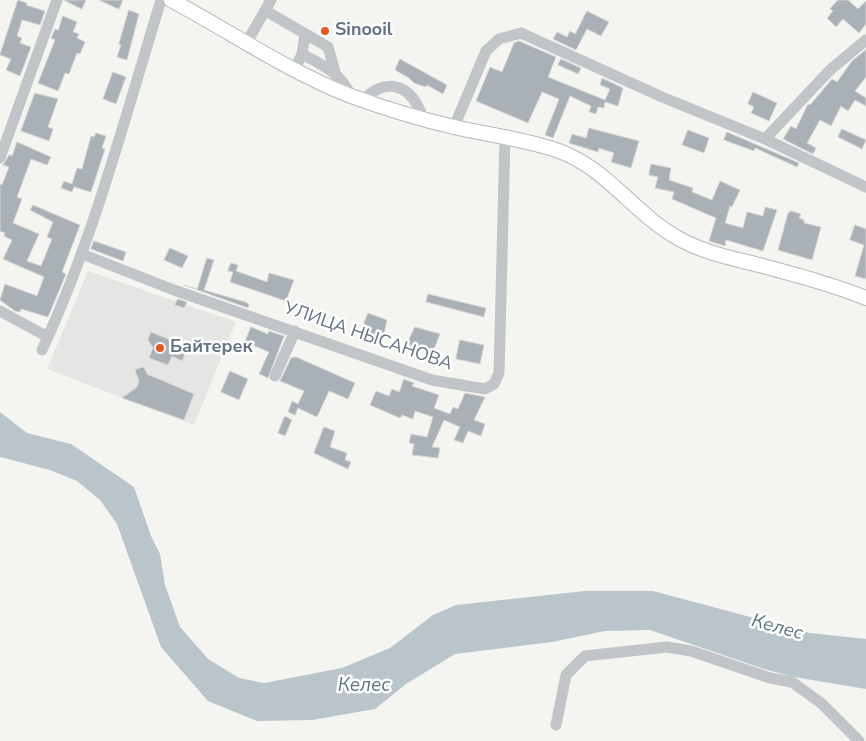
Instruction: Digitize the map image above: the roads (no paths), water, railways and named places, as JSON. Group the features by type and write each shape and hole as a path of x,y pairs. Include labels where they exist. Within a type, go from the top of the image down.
{"main road":[{"path":"171,0 247,42 294,71 357,98 454,127 505,136 558,151 583,161 605,178 644,216 676,238 702,249 823,282 866,298"}],"street":[{"path":"0,158 57,0"},
{"path":"42,350 82,254 162,0"},
{"path":"247,42 271,0"},
{"path":"266,11 328,47 335,72"},
{"path":"454,127 486,51 499,39 520,33 662,96 765,138 866,187"},
{"path":"294,71 302,54 305,34"},
{"path":"765,138 830,70 866,40"},
{"path":"302,54 335,72 357,98 382,86 389,85 400,88 417,103 423,119"},
{"name":"УЛИЦА НЫСАНОВА","path":"82,254 174,290 432,380 479,389 490,388 499,373 505,136"},
{"path":"0,311 48,337"},
{"path":"275,376 295,331"},
{"path":"556,725 566,676 585,656 667,647 691,652 770,678 792,682 821,703 859,741"}],"water":[{"name":"Келес","path":"0,412 27,433 71,444 134,487 151,536 160,554 165,585 180,627 208,659 239,678 264,683 342,668 390,648 433,615 456,605 585,591 653,591 810,633 866,639 866,689 794,677 764,669 650,630 605,631 552,642 455,654 406,684 375,709 312,720 257,721 208,701 161,647 117,524 100,500 77,481 50,470 0,457"}],"place":[{"name":"Sinooil","path":"325,31"},
{"name":"Байтерек","path":"160,348"}]}
